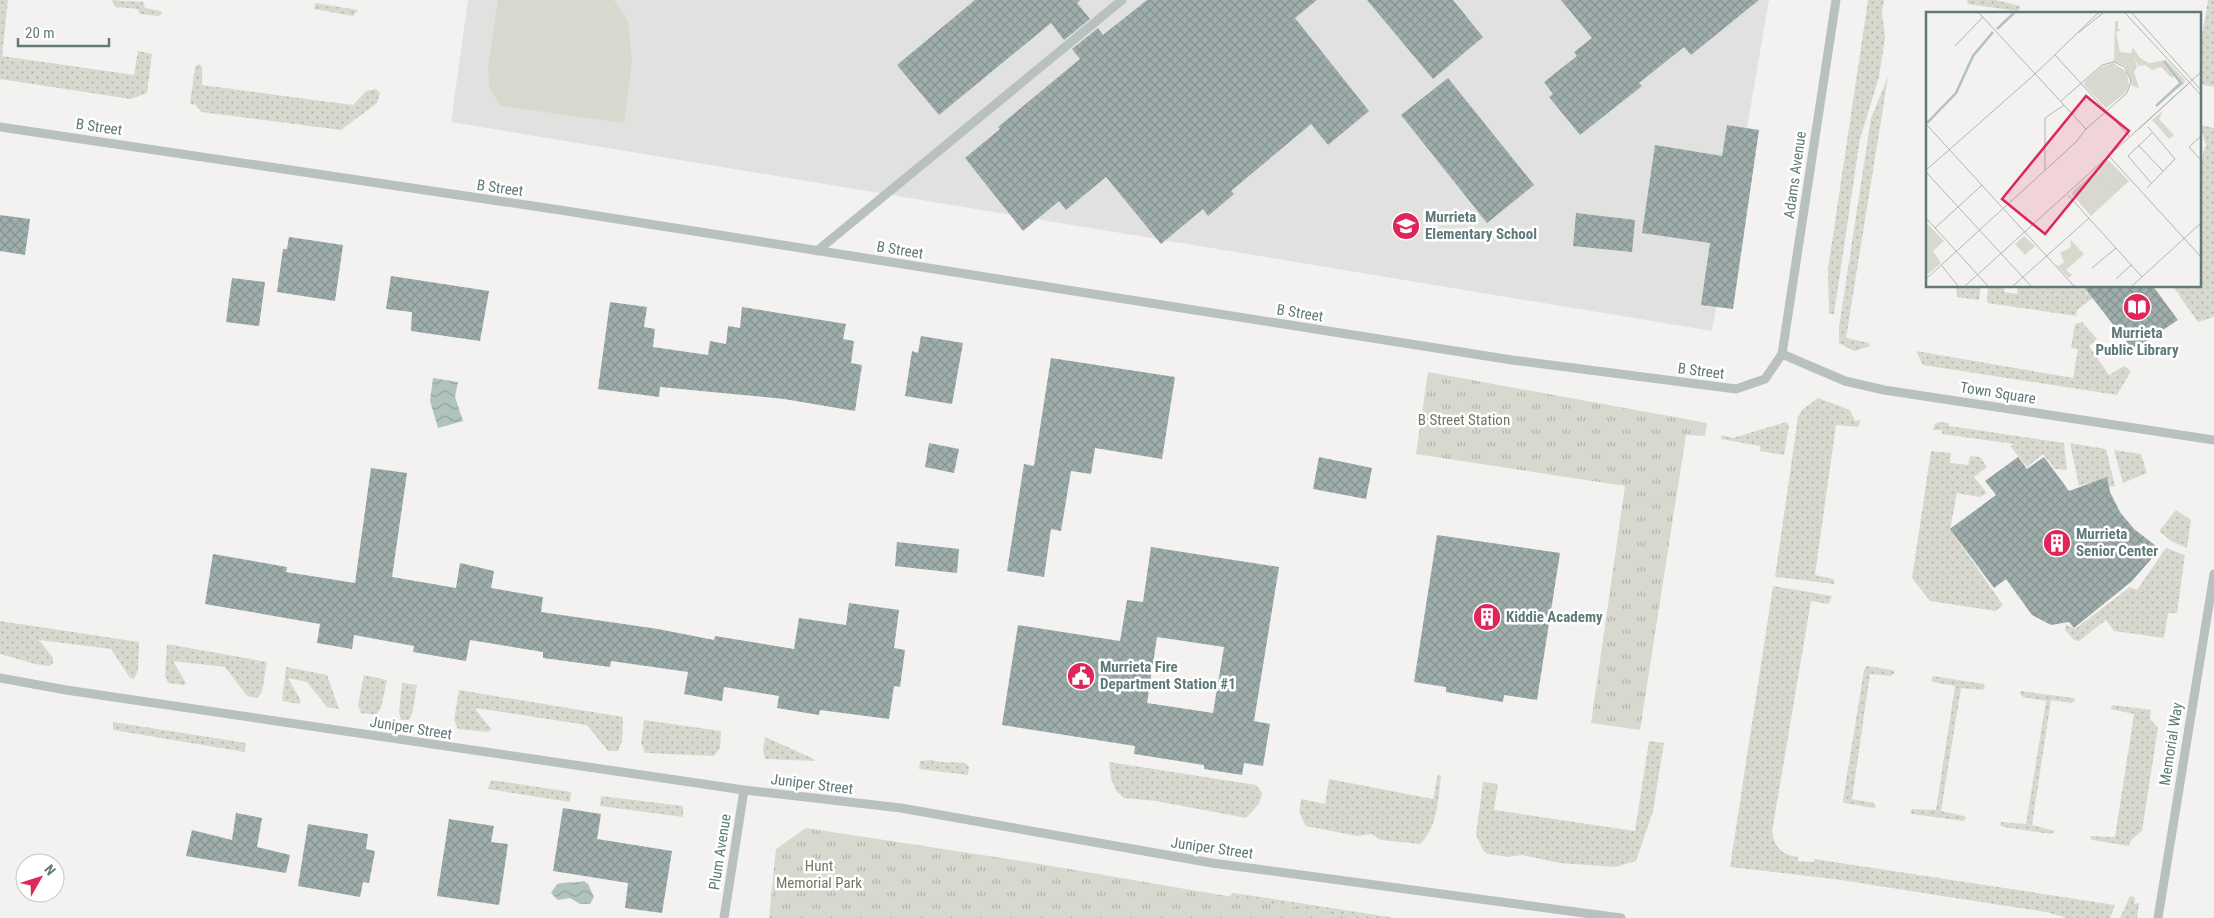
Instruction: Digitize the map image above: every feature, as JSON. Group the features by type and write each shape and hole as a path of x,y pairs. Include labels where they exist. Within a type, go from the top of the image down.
{"street":[{"path":"818,251 1122,0"},
{"name":"Adams Avenue","path":"1782,354 1836,0"},
{"name":"B Street","path":"0,127 167,150 1512,360 1736,389 1765,380 1782,354"},
{"name":"Town Square","path":"1782,354 1845,381 1884,390 2214,440"},
{"name":"Memorial Way","path":"2158,918 2214,574"},
{"name":"Juniper Street","path":"0,678 158,704 744,790 901,808 1212,863 1620,918"},
{"name":"Plum Avenue","path":"724,918 744,790"}],"shaded area":[{"name":"Murrieta Elementary School","path":"468,0 1769,0 1712,331 451,122"}],"green space":[{"path":"0,0 8,0 2,56 134,75 138,51 152,54 147,93 131,99 0,79"},
{"path":"112,0 143,2 145,8 161,11 162,13 159,16 139,14 138,9 115,7"},
{"path":"498,0 614,0 628,21 632,62 624,123 501,106 489,87 488,68"},
{"path":"1868,0 1884,0 1882,12 1885,38 1879,77 1860,139 1834,314 1829,314 1828,269"},
{"path":"1967,0 1996,0 2020,6 2017,11 1968,4"},
{"path":"2208,0 2214,0 2214,87 2202,84 2202,36"},
{"path":"315,3 358,10 353,16 314,9"},
{"path":"199,64 202,67 202,85 353,105 366,91 376,89 380,93 377,103 341,130 201,112 196,105 190,104 195,67"},
{"path":"1888,77 1846,338 1869,343 1870,346 1854,351 1839,343 1839,327 1871,118"},
{"path":"2202,125 2214,128 2214,317 2198,322 2174,288 2202,288 2202,156 2206,145"},
{"path":"1956,288 1981,288 1979,300 1957,297"},
{"path":"1988,288 2005,288 2004,292 2017,294 2018,288 2087,288 2087,294 2095,292 2097,295 2077,310 2076,316 1987,303"},
{"path":"2082,322 2097,339 2089,346 2109,375 2124,366 2131,371 2117,395 1923,365 1916,351 2073,378 2078,349 2071,348 2075,324"},
{"name":"B Street Station","path":"1428,372 1707,423 1705,436 1686,435 1640,730 1591,723 1625,486 1416,454"},
{"path":"1818,398 1850,410 1855,421 1861,420 1858,427 1836,425 1815,575 1833,579 1835,584 1775,577 1798,417 1802,410"},
{"path":"1786,422 1789,425 1784,455 1760,451 1760,446 1721,439 1721,435 1733,438"},
{"path":"1940,422 1949,423 1949,426 2064,443 2067,470 2055,469 2043,454 2027,467 2010,446 2014,444 1942,434 1942,430 1933,430 1935,424"},
{"path":"2070,443 2106,449 2115,486 2109,487 2105,479 2079,486"},
{"path":"2114,450 2141,454 2147,473 2123,483"},
{"path":"1931,451 1951,453 1950,463 1968,465 1970,456 1980,457 1987,467 1974,477 1987,493 1980,497 1957,493 1950,529 2003,605 1996,611 1930,601 1912,578"},
{"path":"2176,510 2191,520 2187,548 2171,541 2159,531"},
{"path":"2166,548 2185,555 2177,613 2168,613 2164,638 2114,631 2106,620 2079,641 2074,640 2065,630 2066,624 2075,629 2130,587 2137,590"},
{"path":"1773,586 1832,596 1829,604 1811,601 1772,832 1777,846 1783,852 1798,857 1798,861 1814,862 1814,859 2115,905 2110,918 2067,918 2046,912 1834,879 1730,867"},
{"path":"0,621 139,642 138,670 134,679 130,678 111,649 39,640 53,658 53,663 50,666 35,664 0,654"},
{"path":"167,644 267,662 262,692 257,698 247,696 225,667 173,661 186,683 184,685 168,683 165,675"},
{"path":"1867,666 1895,672 1891,676 1870,674 1852,799 1874,803 1876,806 1874,808 1844,803 1843,800 1864,670"},
{"path":"286,667 327,675 339,709 327,707 307,682 288,678 301,701 299,704 282,701"},
{"path":"364,675 387,680 381,708 376,715 361,713 358,705"},
{"path":"1933,676 1984,684 1985,686 1983,690 1961,688 1941,811 1964,816 1966,818 1964,821 1912,814 1910,812 1912,809 1936,810 1955,686 1933,682 1931,680"},
{"path":"402,683 417,685 413,710 409,720 401,720 399,712"},
{"path":"459,690 623,717 622,742 618,751 608,751 587,725 476,708 491,729 489,732 458,729 454,720"},
{"path":"2021,691 2076,700 2071,703 2051,700 2032,825 2055,831 2051,834 2000,825 2001,822 2026,824 2046,701 2023,697 2020,694"},
{"path":"2113,705 2151,710 2150,719 2158,728 2142,831 2131,840 2129,846 2092,840 2090,836 2115,837 2134,714 2110,709"},
{"path":"644,720 721,731 720,748 714,756 645,753 641,743"},
{"path":"113,722 246,743 245,752 113,730"},
{"path":"765,737 815,761 765,759 763,750"},
{"path":"1649,741 1664,743 1653,811 1636,861 1615,867 1560,863 1522,855 1509,857 1487,854 1483,850 1476,835 1483,782 1498,784 1494,810 1635,831"},
{"path":"932,760 965,763 969,767 968,775 919,769 920,761"},
{"path":"1109,762 1256,785 1262,793 1259,804 1246,818 1156,801 1124,798 1116,791 1111,778"},
{"path":"1438,774 1441,776 1434,821 1420,844 1381,840 1371,834 1357,836 1306,826 1299,812 1301,799 1325,804 1329,779 1433,799"},
{"path":"491,780 571,792 570,802 488,789"},
{"path":"601,796 683,806 683,817 600,806"},
{"name":"Hunt Memorial Park","path":"806,828 1028,862 1355,918 769,918 776,849"},
{"path":"1231,894 1396,918 1335,918 1229,901"},
{"path":"2130,896 2135,897 2134,904 2139,903 2137,918 2120,918"}],"water":[{"path":"433,378 458,382 455,397 463,421 438,428 430,401"},
{"path":"584,881 588,884 594,897 590,904 580,904 570,898 558,900 551,893 557,884"}],"building":[{"path":"975,0 1080,0 1077,3 1090,19 1064,40 1051,23 939,115 897,65"},
{"path":"1147,0 1317,0 1295,18 1369,111 1328,145 1311,124 1231,191 1234,194 1208,216 1203,209 1161,244 1106,177 1066,210 1059,201 1023,231 965,158 1000,129 998,127 1080,59 1072,49 1098,28 1103,35"},
{"path":"1367,0 1453,0 1483,37 1433,79"},
{"path":"1561,0 1759,0 1691,55 1684,47 1639,83 1642,86 1580,135 1549,97 1553,94 1544,82 1577,56 1574,52 1592,38"},
{"path":"1448,78 1534,185 1487,223 1401,115"},
{"path":"1727,125 1759,130 1733,309 1701,305 1710,243 1642,233 1655,145 1722,156"},
{"path":"1576,213 1635,220 1632,252 1573,246"},
{"path":"0,215 30,219 25,255 0,251"},
{"path":"289,237 343,245 335,301 277,292 283,249 287,249"},
{"path":"391,276 489,291 480,341 411,331 412,312 386,309"},
{"path":"232,278 265,282 259,326 226,322"},
{"name":"Murrieta Public Library","path":"2085,288 2154,288 2178,320 2133,350"},
{"path":"610,302 647,307 644,327 655,329 653,347 708,355 710,341 726,344 728,326 740,328 742,307 846,324 843,339 854,341 851,363 862,365 855,411 784,399 660,387 659,397 598,389"},
{"path":"921,336 963,343 952,404 905,396 912,351 918,353"},
{"path":"1051,358 1175,377 1162,459 1095,448 1091,474 1071,471 1061,531 1051,529 1044,577 1007,571 1024,464 1034,466"},
{"path":"929,443 959,449 954,473 925,467"},
{"path":"1319,457 1372,468 1366,499 1313,489"},
{"name":"Murrieta Senior Center","path":"2018,457 2027,469 2044,457 2069,491 2107,477 2110,492 2120,512 2134,529 2160,549 2132,581 2074,628 2069,622 2051,625 2032,615 2006,579 1994,588 1950,529 1996,495 1985,481"},
{"path":"371,468 407,473 392,577 456,588 460,563 494,571 491,588 543,597 541,612 658,629 714,640 715,636 794,649 799,618 846,625 849,603 899,610 894,648 905,650 900,687 894,686 889,719 820,710 819,715 777,708 779,696 724,687 722,701 684,694 688,672 611,661 610,667 543,658 543,652 470,640 466,661 413,652 414,646 354,635 352,649 317,643 320,624 205,604 213,554 287,567 286,572 355,583"},
{"name":"Kiddie Academy","path":"1437,535 1560,553 1537,700 1504,695 1503,702 1446,692 1446,687 1414,682"},
{"path":"897,542 959,549 957,573 895,566"},
{"name":"Murrieta Fire Department Station #1","path":"1151,547 1279,567 1254,721 1270,724 1263,766 1244,763 1242,775 1204,769 1204,765 1134,754 1135,746 1002,725 1018,625 1120,641 1127,600 1143,602","holes":["1157,637 1224,647 1213,713 1147,703"]},
{"path":"563,808 601,814 597,839 672,851 662,913 625,908 628,883 553,871"},
{"path":"236,813 262,818 257,847 290,855 286,873 186,856 192,830 232,840"},
{"path":"449,819 494,826 491,842 508,844 499,905 437,896"},
{"path":"308,824 368,834 366,849 375,851 369,883 363,882 360,897 298,886"}],"place":[{"name":"Murrieta Elementary School","path":"1406,226"},
{"name":"Murrieta Public Library","path":"2137,307"},
{"name":"Murrieta Senior Center","path":"2057,543"},
{"name":"Kiddie Academy","path":"1487,617"},
{"name":"Murrieta Fire Department Station #1","path":"1081,676"}]}
